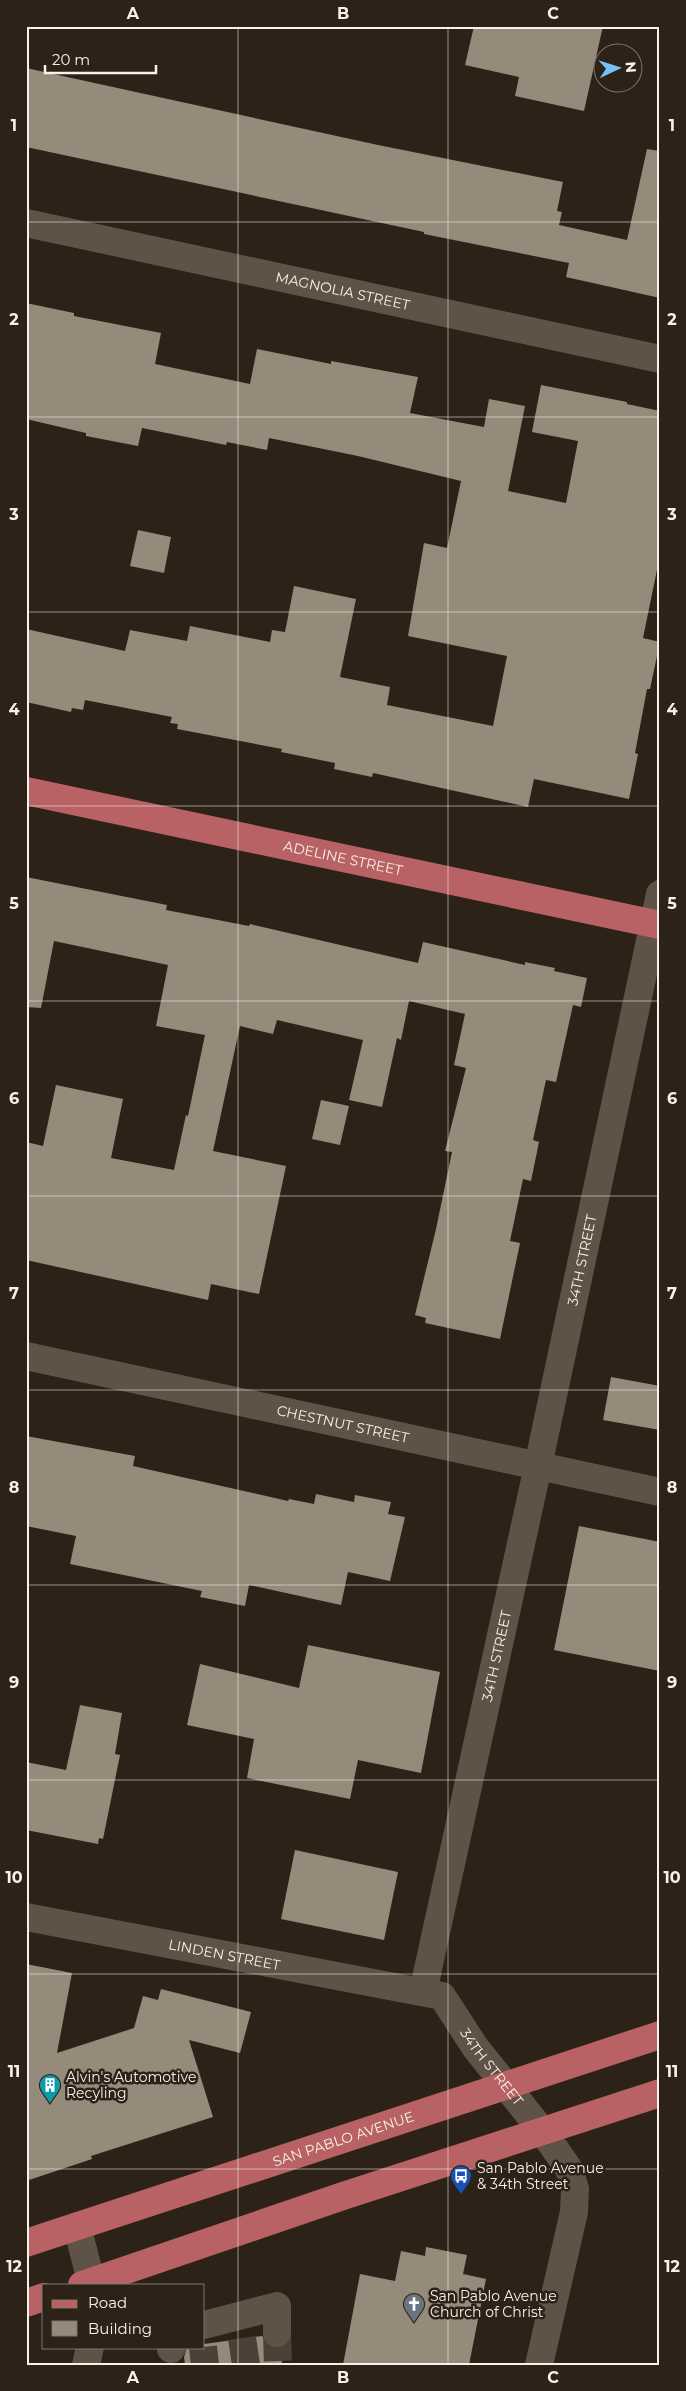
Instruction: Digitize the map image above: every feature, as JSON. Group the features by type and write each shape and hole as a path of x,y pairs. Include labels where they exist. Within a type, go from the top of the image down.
{"main road":[{"name":"ADELINE STREET","path":"26,791 657,925"},
{"name":"SAN PABLO AVENUE","path":"26,2243 660,2034"},
{"path":"89,2284 343,2196 660,2093"},
{"path":"26,2303 42,2298"}],"street":[{"name":"MAGNOLIA STREET","path":"26,223 660,359"},
{"name":"34TH STREET","path":"540,2365 574,2212 575,2189 569,2169 543,2132 475,2047 442,1996 423,1992 657,925 660,894"},
{"name":"CHESTNUT STREET","path":"26,1356 660,1492"},
{"name":"LINDEN STREET","path":"26,1918 423,1992"},
{"path":"77,2226 89,2284"},
{"path":"205,2325 240,2328 277,2306 277,2334"},
{"path":"86,2365 90,2348"}],"building":[{"path":"474,26 603,26 599,42 594,42 594,66 584,111 515,96 519,77 465,65"},
{"path":"26,68 378,145 563,182 557,211 562,212 559,225 627,240 647,149 660,151 660,298 566,277 569,263 424,234 424,232 26,147"},
{"path":"26,303 74,313 74,316 161,333 155,364 250,384 257,349 331,364 331,361 418,377 410,413 484,427 489,399 525,406 508,491 566,503 578,441 532,432 541,385 627,402 627,404 660,411 660,555 643,638 660,642 650,689 647,689 635,753 638,754 629,799 534,779 528,807 373,773 372,777 334,769 335,763 281,752 282,749 177,729 178,724 170,723 172,717 85,700 83,710 72,708 71,712 26,702 26,629 125,651 130,630 187,641 190,626 270,642 272,630 285,632 294,586 356,599 340,677 390,687 387,705 493,726 507,656 408,636 424,543 447,548 461,481 358,456 269,438 267,450 227,442 226,445 142,428 138,446 86,436 86,433 26,419"},
{"path":"138,530 171,537 164,573 130,566"},
{"path":"26,877 167,905 166,910 249,926 250,924 418,963 423,942 525,965 525,962 555,968 554,971 587,978 581,1007 573,1005 556,1082 546,1080 533,1140 539,1142 531,1181 523,1179 510,1241 520,1243 500,1339 425,1323 426,1318 415,1315 452,1152 445,1151 466,1068 454,1065 465,1014 409,1001 401,1040 397,1038 382,1107 349,1100 363,1040 277,1020 273,1034 240,1026 213,1151 286,1166 259,1294 211,1284 208,1300 26,1260 26,1142 43,1146 56,1085 123,1099 111,1158 174,1170 186,1115 188,1116 205,1035 156,1026 168,965 54,941 41,1008 26,1007"},
{"path":"321,1100 349,1106 340,1145 312,1139"},
{"path":"611,1377 660,1386 660,1430 603,1420"},
{"path":"26,1436 135,1456 133,1466 288,1501 289,1499 314,1504 316,1494 354,1502 355,1495 391,1502 388,1514 405,1517 390,1581 348,1572 341,1605 249,1585 245,1606 200,1597 202,1591 70,1564 76,1536 26,1526"},
{"path":"579,1526 660,1542 660,1671 554,1650"},
{"path":"308,1645 440,1672 421,1773 358,1760 350,1799 247,1778 254,1739 187,1725 200,1664 299,1688"},
{"path":"80,1705 122,1713 115,1754 120,1755 103,1839 99,1838 98,1844 26,1830 26,1762 66,1770"},
{"path":"295,1850 398,1872 384,1940 281,1919"},
{"path":"26,1964 72,1973 57,2053 134,2028 143,1996 158,2000 161,1989 251,2012 240,2053 189,2040 213,2117 91,2156 92,2159 26,2181"},
{"name":"San Pablo Avenue Church of Christ","path":"426,2247 467,2255 463,2274 486,2279 469,2365 343,2365 360,2274 395,2281 401,2251 425,2256"},
{"path":"262,2336 269,2346 281,2348 282,2365 185,2365 184,2357 187,2348 205,2348 205,2344"}],"tunnel":[{"path":"277,2333 278,2365"},
{"path":"242,2338 246,2365"},
{"path":"203,2348 205,2365"}],"place":[{"name":"Alvin's Automotive Recyling","path":"50,2104"},
{"name":"San Pablo Avenue & 34th Street","path":"461,2195"},
{"name":"San Pablo Avenue Church of Christ","path":"414,2323"}]}
